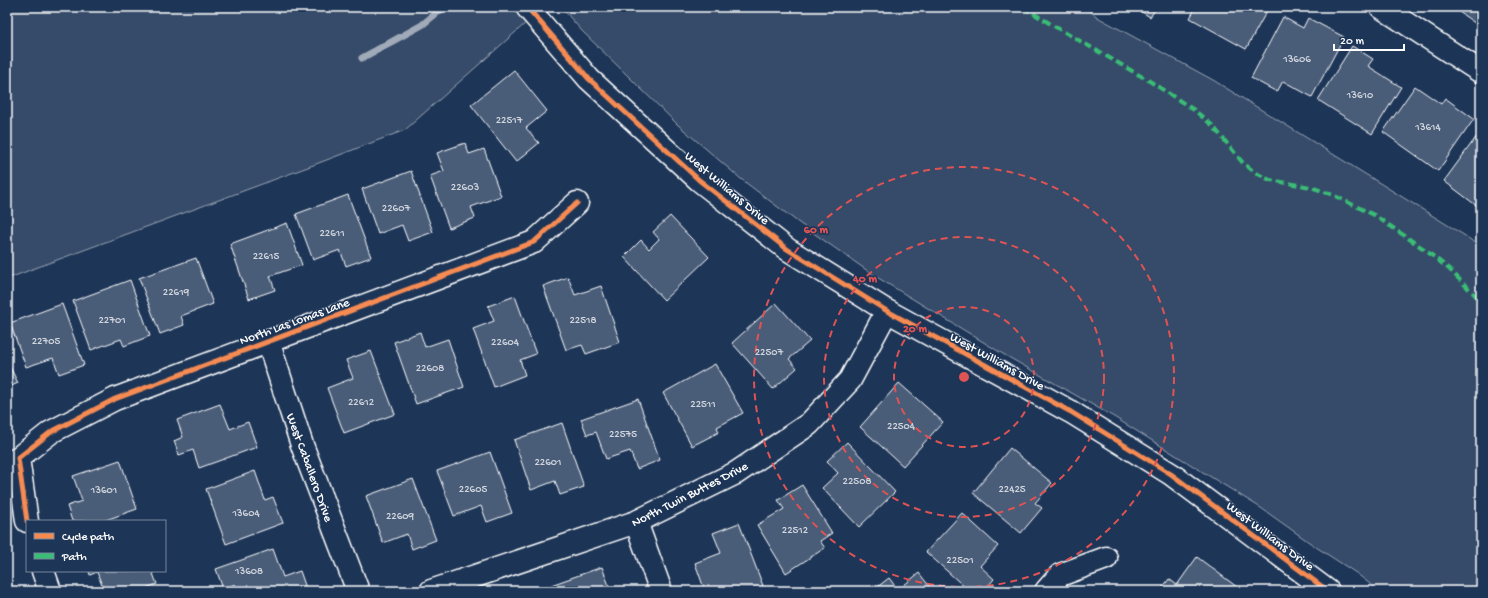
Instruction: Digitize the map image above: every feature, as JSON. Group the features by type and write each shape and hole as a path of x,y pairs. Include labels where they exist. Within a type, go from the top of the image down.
{"street":[{"name":"West Williams Drive","path":"527,7 589,78 699,180 787,249 887,311 1071,412 1170,474 1328,591"},
{"path":"1380,7 1481,72"},
{"name":"North Las Lomas Lane","path":"27,520 18,458 51,432 115,399 534,242 577,203"},
{"name":"North Twin Buttes Drive","path":"430,591 636,522 736,473 809,424 850,380 887,311"},
{"name":"West Caballero Drive","path":"268,341 302,445 358,591"},
{"path":"636,522 661,591"},
{"path":"1046,591 1060,575 1106,558"},
{"path":"43,572 50,591"}],"shaded area":[{"path":"7,7 544,7 405,130 7,279"},
{"path":"561,7 1084,7 1099,18 1213,80 1467,237 1481,248 1481,591 1379,591 1356,573 1261,508 1114,417 1003,354 875,276 799,223 741,179 677,124 582,31"}],"building":[{"path":"1134,7 1157,7 1150,17"},
{"path":"1196,7 1269,7 1246,49 1190,18"},
{"path":"1452,7 1481,7 1481,23 1479,26"},
{"path":"1283,17 1303,28 1308,18 1344,37 1312,97 1283,81 1277,92 1251,78"},
{"path":"1352,46 1373,59 1368,66 1401,87 1372,134 1318,100"},
{"path":"514,70 547,111 526,128 539,143 516,162 471,105"},
{"path":"1415,86 1441,104 1445,98 1474,119 1438,171 1383,132"},
{"path":"1477,136 1481,139 1481,209 1444,181"},
{"path":"465,143 469,154 484,149 501,196 471,207 475,218 449,228 430,176 444,171 437,153"},
{"path":"411,171 433,232 408,241 402,225 378,234 362,189"},
{"path":"348,195 371,257 346,266 340,250 313,260 296,214"},
{"path":"670,216 709,257 664,300 624,257 641,240 649,249 659,239 653,232"},
{"path":"287,223 302,265 270,276 275,290 249,299 230,244"},
{"path":"196,258 213,304 181,316 184,325 160,334 139,278"},
{"path":"568,277 575,295 601,286 620,342 586,354 582,345 566,350 543,286"},
{"path":"130,280 150,336 124,346 121,339 91,350 73,301"},
{"path":"515,296 536,354 520,360 525,375 494,387 473,329 494,321 488,306"},
{"path":"776,303 810,341 789,359 797,368 773,389 732,343"},
{"path":"62,304 84,365 59,374 53,358 26,367 10,323"},
{"path":"420,332 425,347 448,339 464,387 416,404 394,342"},
{"path":"371,351 395,414 344,433 327,388 353,378 346,360"},
{"path":"7,361 18,383 7,388"},
{"path":"715,364 743,413 717,427 719,432 692,446 663,393"},
{"path":"899,383 943,422 903,466 860,427"},
{"path":"638,399 660,460 637,469 630,451 606,459 596,432 587,435 581,419"},
{"path":"220,404 230,429 248,422 257,447 199,468 193,450 179,455 174,441 183,437 177,420"},
{"path":"562,423 584,487 560,495 555,481 531,490 514,440"},
{"path":"847,442 895,492 859,527 822,488 838,473 827,461"},
{"path":"1010,448 1052,483 1035,503 1042,508 1021,533 973,493"},
{"path":"490,452 512,513 487,522 481,506 454,516 437,471"},
{"path":"120,460 137,509 106,520 72,520 67,506 82,501 73,476"},
{"path":"255,471 265,500 273,497 283,523 226,544 206,489"},
{"path":"413,479 436,540 412,549 407,534 383,543 366,496"},
{"path":"802,485 832,533 820,541 825,548 786,573 757,525 784,509 778,500"},
{"path":"962,513 998,546 980,566 994,579 984,591 969,591 926,552"},
{"path":"739,523 765,591 705,591 695,563 721,553 713,533"},
{"path":"273,549 283,577 300,571 307,591 237,591 235,584 223,589 216,569"},
{"path":"1197,557 1237,587 1234,591 1160,591 1169,579 1177,585"},
{"path":"602,567 611,591 553,591 551,585"},
{"path":"89,572 97,572 90,575"},
{"path":"97,572 152,572 157,584 138,591 104,591"},
{"path":"919,573 933,591 878,591 876,588 889,578 898,590"}],"waterway":[{"path":"362,58 422,25 444,7"}],"marked path":[{"path":"1023,7 1148,80 1194,110 1212,125 1243,163 1256,173 1270,180 1311,187 1333,195 1374,215 1424,249 1449,269 1481,301"}],"cycle path":[{"path":"527,7 589,79 699,180 787,249 887,311 1071,412 1171,474 1328,591"},
{"path":"27,520 18,458 51,432 115,399 534,242 577,203"}]}
